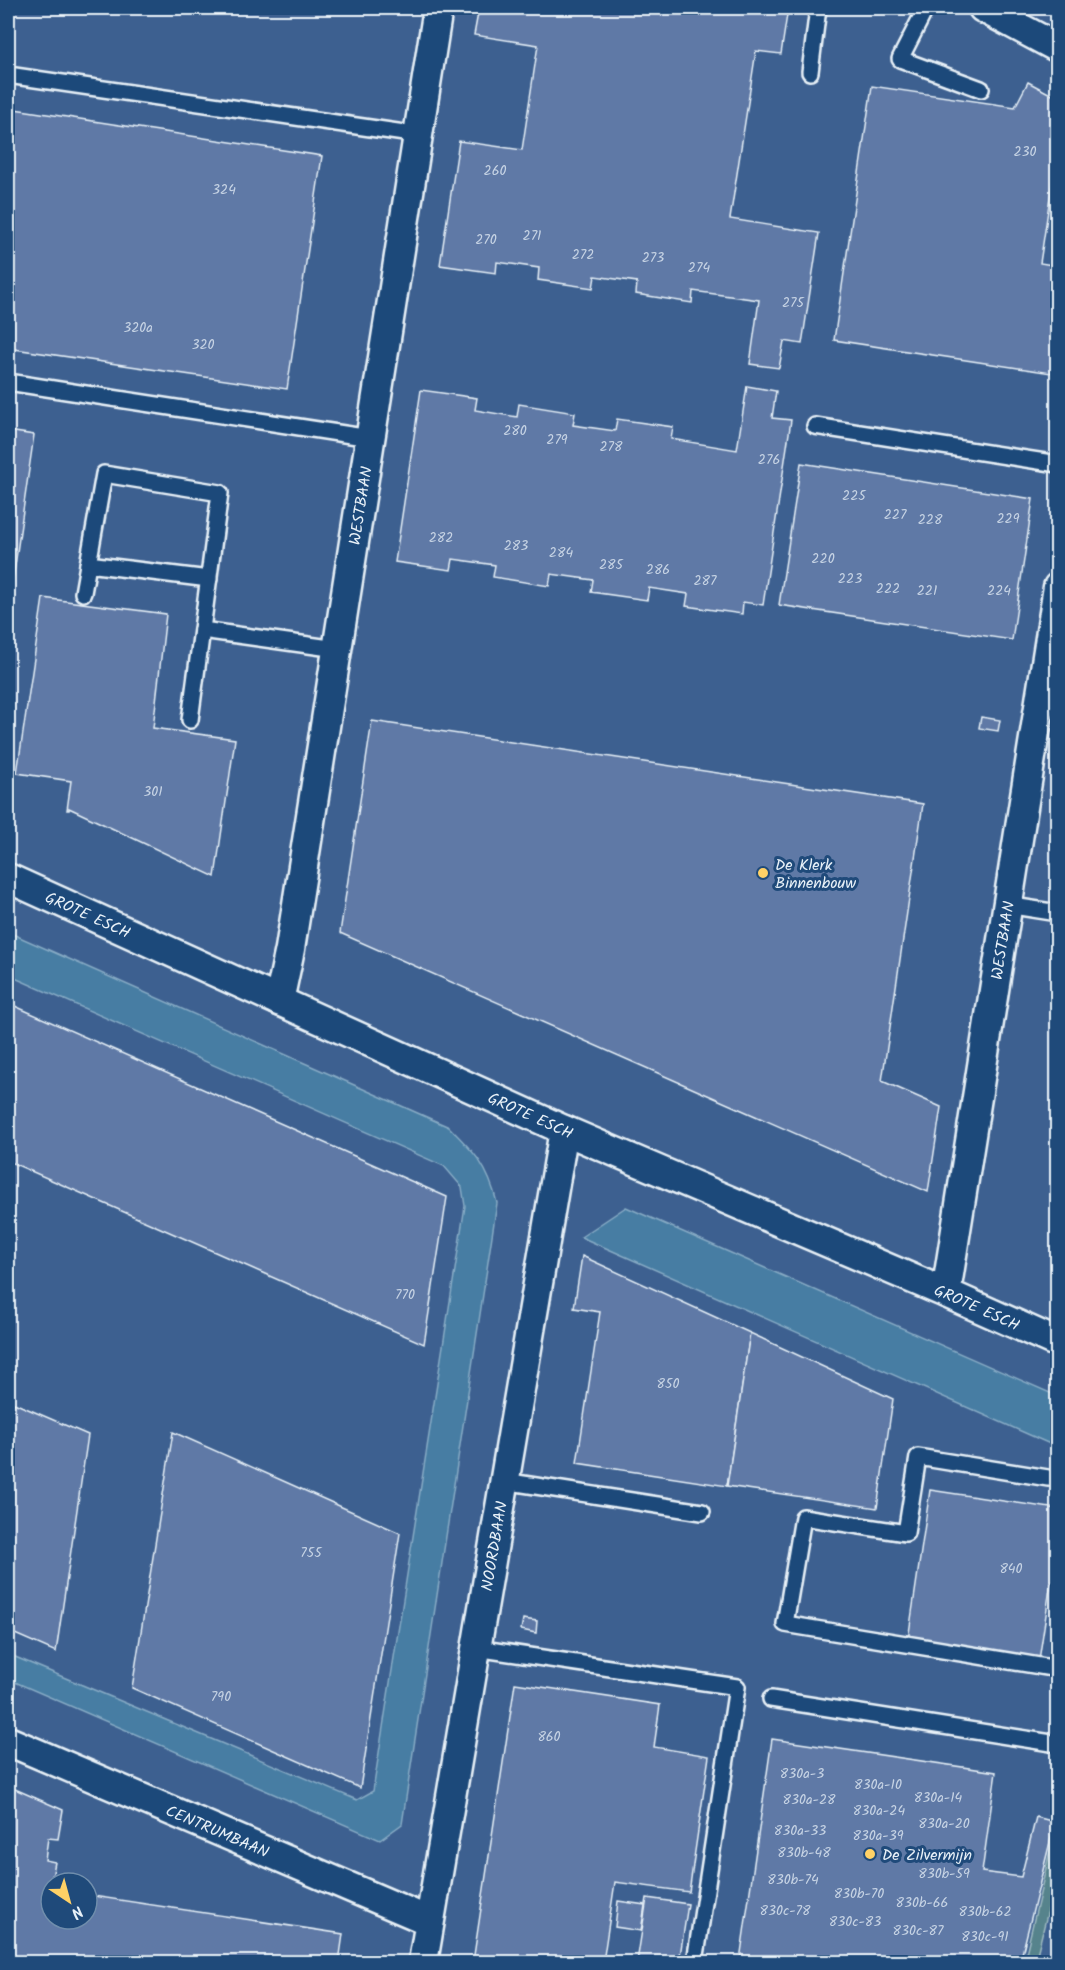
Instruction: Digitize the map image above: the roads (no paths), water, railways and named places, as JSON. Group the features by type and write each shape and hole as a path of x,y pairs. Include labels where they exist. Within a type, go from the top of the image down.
{"street":[{"name":"WESTBAAN","path":"279,1001 290,949 438,8"},
{"path":"982,8 1058,48"},
{"name":"WESTBAAN","path":"946,1293 1007,905 1054,626 1058,587"},
{"name":"GROTE ESCH","path":"8,879 564,1130 1058,1343"},
{"name":"NOORDBAAN","path":"423,1962 564,1130"},
{"name":"CENTRUMBAAN","path":"8,1741 429,1921"}],"lane":[{"path":"810,72 819,8"},
{"path":"926,8 900,59 981,90"},
{"path":"8,75 418,135"},
{"path":"8,382 370,438"},
{"path":"815,426 1058,464"},
{"path":"83,593 104,474 220,493 190,720"},
{"path":"88,564 209,579"},
{"path":"202,630 337,649"},
{"path":"1007,905 1058,913"},
{"path":"1048,1478 918,1457 906,1533 803,1516 785,1624 1058,1669"},
{"path":"504,1481 702,1512"},
{"path":"476,1648 736,1686 695,1962"},
{"path":"771,1699 1058,1744"}],"place":[{"name":"De Klerk Binnenbouw","path":"763,873"},
{"name":"De Zilvermijn","path":"870,1854"}]}
